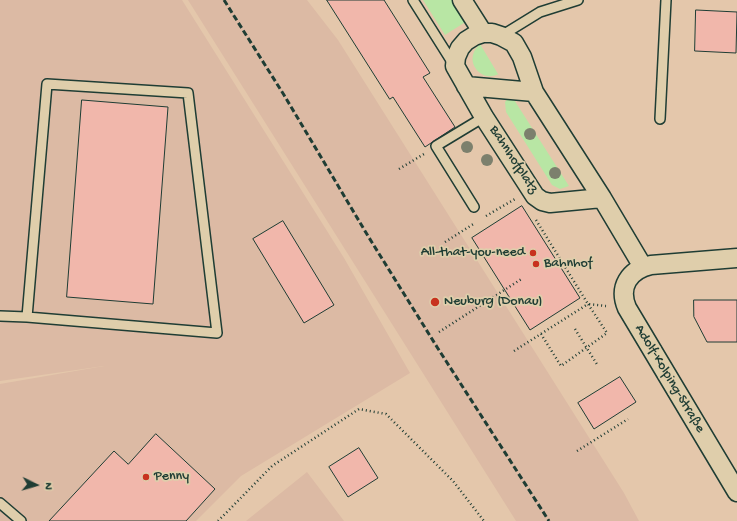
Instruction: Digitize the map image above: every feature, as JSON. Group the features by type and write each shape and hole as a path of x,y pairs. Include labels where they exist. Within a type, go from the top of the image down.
{"street":[{"path":"462,0 483,33"},
{"path":"454,66 460,48 466,41 474,36 483,33 492,33 501,36 514,44 522,58 534,92 602,198 643,267 651,265 737,258"},
{"name":"Bahnhofplatz","path":"454,66 484,117 535,196 542,201 550,203 602,198"},
{"path":"466,86 534,92"},
{"name":"Adolf-Kolping-Straße","path":"643,267 630,276 626,282 624,288 624,302 737,492"}],"lane":[{"path":"413,0 454,66"},
{"path":"501,36 540,12 578,0"},
{"path":"660,119 666,0"},
{"path":"0,316 217,333 188,94 47,84 28,317"},
{"path":"474,208 436,146 484,117"},
{"path":"0,503 21,521"}],"path":[{"path":"399,169 436,146"},
{"path":"482,218 521,196"},
{"path":"533,216 607,333 561,366 541,334"},
{"path":"445,242 476,222"},
{"path":"439,332 523,278"},
{"path":"514,351 588,304 627,308"},
{"path":"574,329 598,366"},
{"path":"218,521 272,466 359,409 386,414 452,481 484,521"},
{"path":"577,451 628,419"}],"shaded area":[{"path":"0,0 182,0 344,258 410,373 241,476 196,521 0,521 0,384 104,366 0,381"},
{"path":"188,0 307,0 338,40 624,493 639,521 516,521"},
{"path":"307,472 344,521 246,521"}],"green space":[{"path":"423,0 453,0 467,21 445,35"},
{"path":"480,44 499,74 493,76 484,75 475,67 473,63 473,55"},
{"path":"511,95 569,186 560,189 552,185 506,112 505,102"}],"building":[{"path":"327,0 384,0 430,73 423,77 455,127 425,147 393,97 390,99"},
{"path":"696,10 737,12 736,53 695,51"},
{"path":"82,100 168,107 153,304 67,297"},
{"name":"Bahnhof","path":"522,206 580,298 530,330 472,238"},
{"path":"283,221 334,305 304,323 253,239"},
{"path":"694,300 737,300 737,342 707,342 694,317"},
{"path":"620,377 636,402 594,429 578,403"},
{"name":"Penny","path":"156,434 215,489 186,521 49,521 114,451 128,464"},
{"path":"359,448 378,478 348,497 329,467"}],"railway":[{"path":"224,0 284,95 368,236 437,347 549,521"}],"place":[{"name":"All-that-you-need","path":"533,253"},
{"name":"Bahnhof","path":"536,264"},
{"name":"Neuburg (Donau)","path":"435,302"},
{"name":"Penny","path":"146,477"}]}
